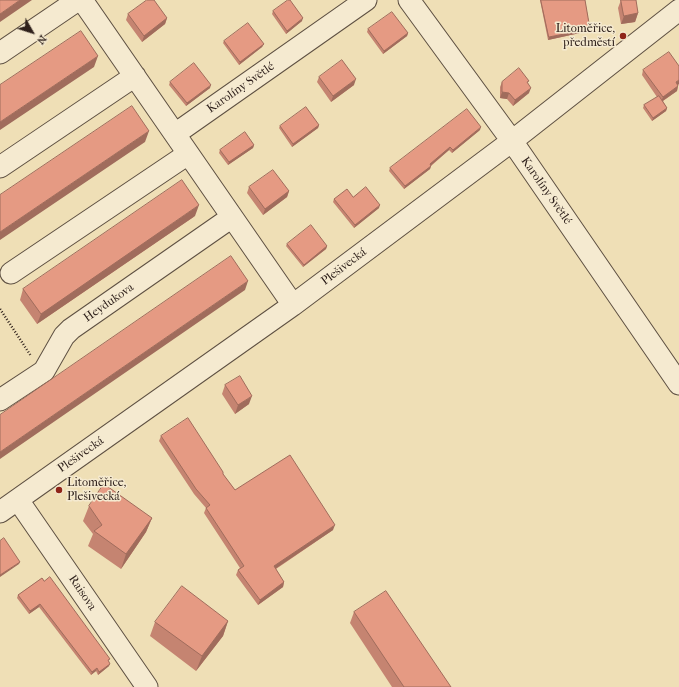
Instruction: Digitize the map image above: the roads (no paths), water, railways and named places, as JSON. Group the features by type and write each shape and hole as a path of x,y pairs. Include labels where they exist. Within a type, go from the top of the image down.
{"street":[{"path":"0,53 78,0"},
{"path":"82,0 293,305"},
{"name":"Karolíny Světlé","path":"175,134 366,0"},
{"name":"Karolíny Světlé","path":"410,0 512,141 679,384"},
{"name":"Plešivecká","path":"0,512 293,305 678,15"},
{"path":"0,167 135,76"},
{"path":"11,273 188,154"},
{"name":"Heydukova","path":"0,400 44,371 64,336 70,329 232,217"},
{"name":"Raisova","path":"18,500 147,687"}],"place":[{"name":"Litoměřice, předměstí","path":"623,36"},
{"name":"Litoměřice, Plešivecká","path":"59,490"}]}
